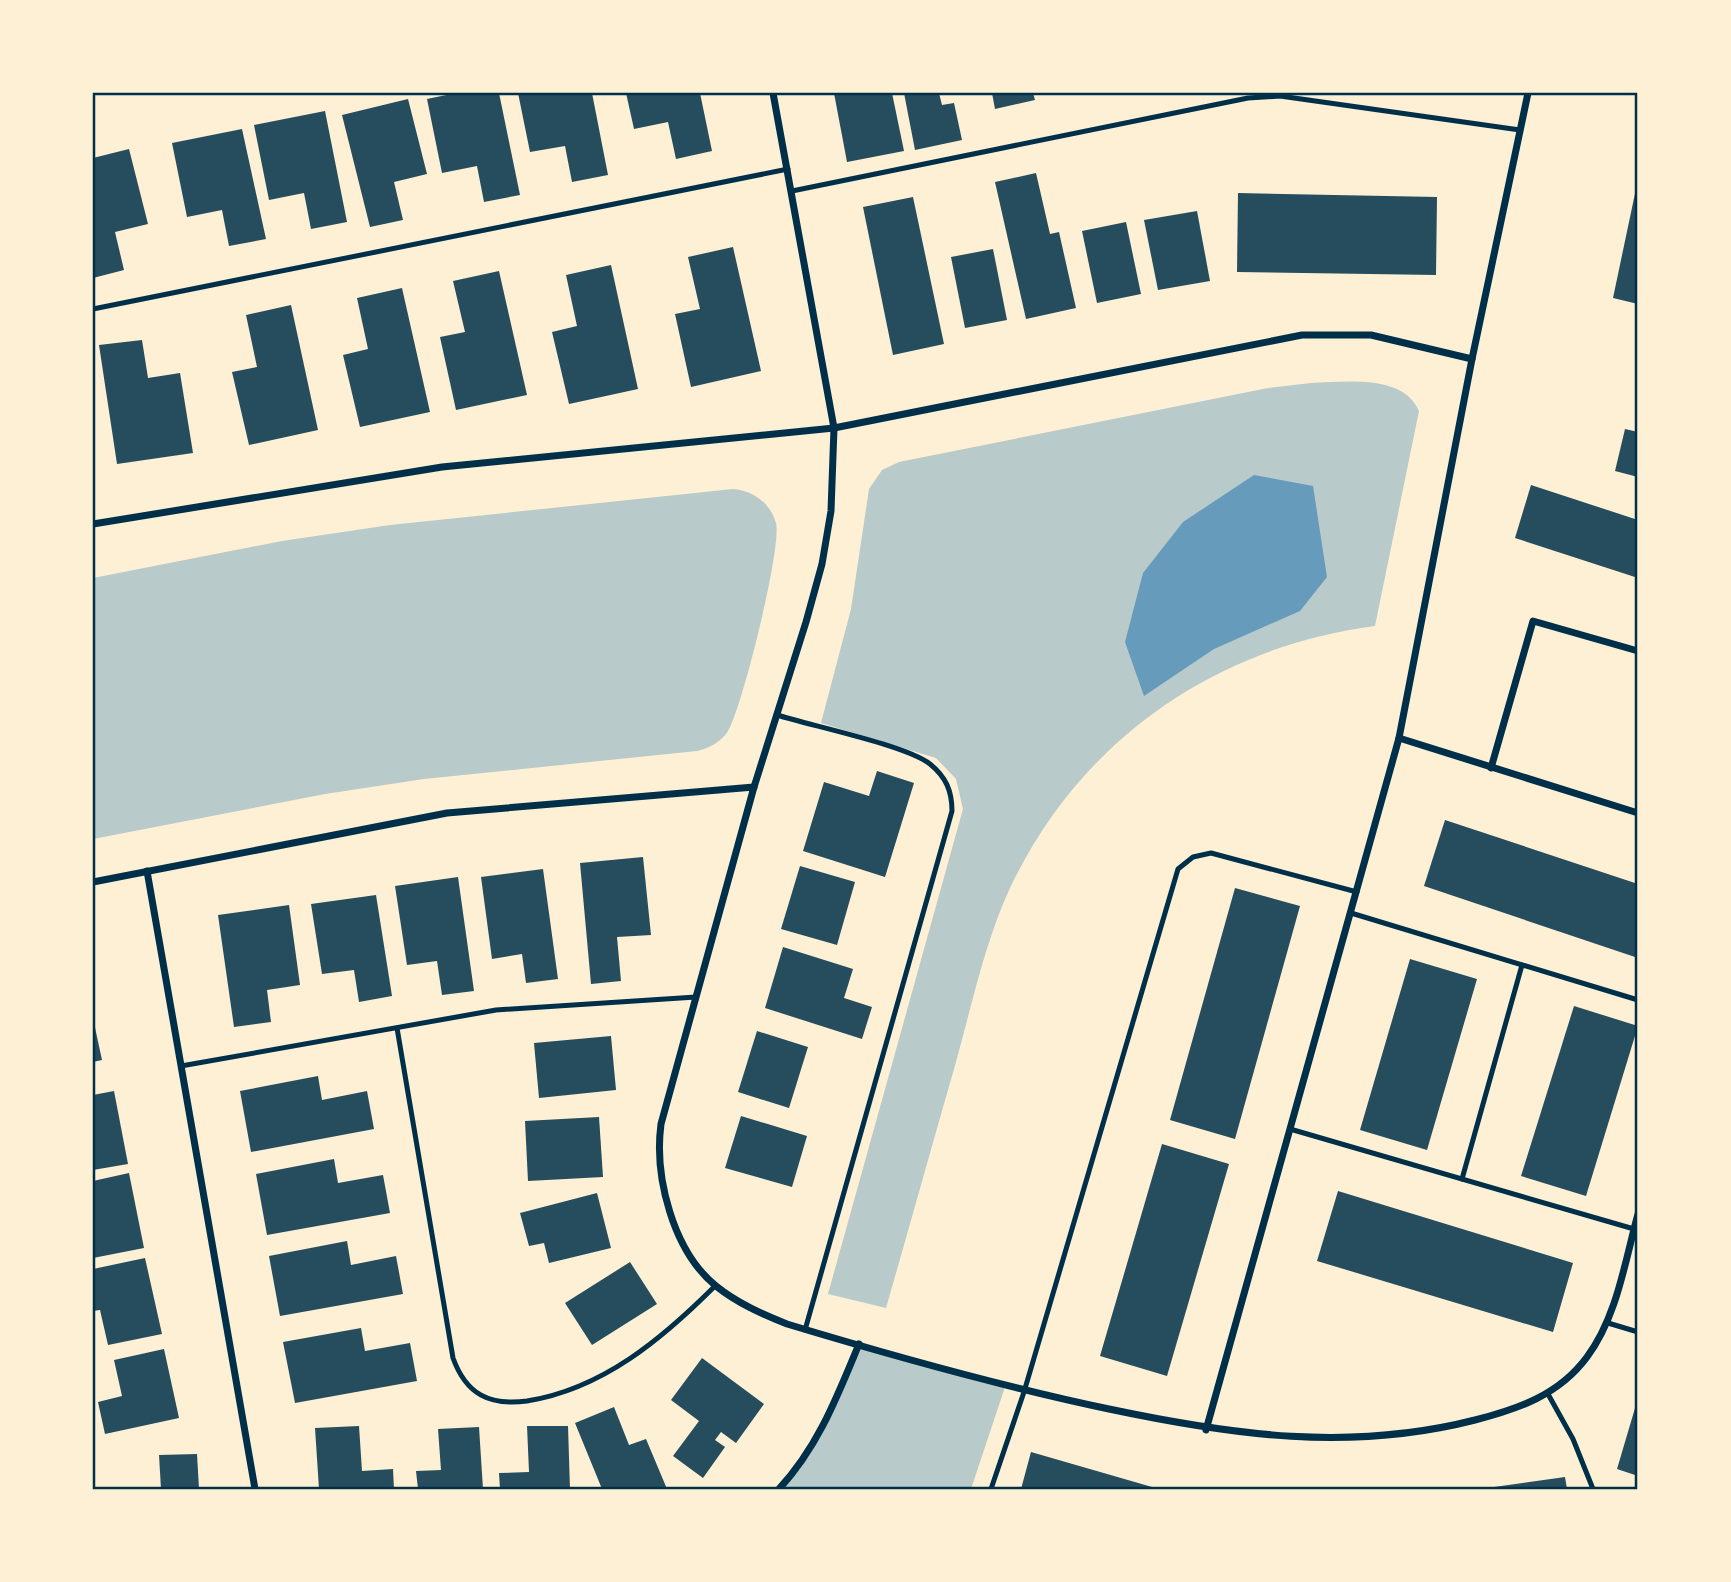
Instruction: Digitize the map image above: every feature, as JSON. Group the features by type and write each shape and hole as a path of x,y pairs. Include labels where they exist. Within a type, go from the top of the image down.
{"street":[{"path":"773,93 834,428 831,511 822,564 754,787 661,1124 658,1146 669,1213 691,1255 715,1286 752,1310 805,1330 1024,1392 1206,1430 1306,1439 1450,1427 1510,1411 1548,1394 1586,1358 1608,1323 1638,1214"},
{"path":"1206,1430 1399,738 1472,359 1528,93"},
{"path":"93,524 442,467 834,428 1301,335 1371,335 1472,359"},
{"path":"1491,768 1533,621 1638,651"},
{"path":"1399,738 1638,813"},
{"path":"93,881 447,813 754,787"},
{"path":"147,871 256,1489"},
{"path":"779,1489 800,1466 827,1422 859,1344"}],"lane":[{"path":"792,191 1270,96 1337,102 1520,130"},
{"path":"93,309 788,169"},
{"path":"777,715 914,756 939,772 952,791 952,811 805,1330"},
{"path":"991,1489 1024,1392 1178,869 1193,857 1211,853 1357,892"},
{"path":"1351,914 1638,1000"},
{"path":"1462,1179 1522,965"},
{"path":"181,1066 496,1010 696,997"},
{"path":"397,1028 453,1358 460,1378 482,1396 500,1403 518,1402 553,1397 588,1383 637,1354 679,1322 715,1286"},
{"path":"1290,1129 1634,1229"},
{"path":"1608,1323 1638,1332"},
{"path":"1548,1394 1573,1439 1593,1489"}],"shaded area":[{"path":"1356,382 1387,386 1411,399 1419,411 1375,626 1316,637 1260,655 1208,679 1159,709 1114,746 1074,788 1039,835 1010,888 993,931 886,1308 828,1294 963,809 956,779 936,758 821,723 851,609 869,489 882,470 899,462 1268,388"},
{"path":"733,489 754,495 765,504 776,523 776,538 760,628 742,692 728,731 711,746 697,751 424,779 325,794 93,839 93,578 282,541 390,525"},
{"path":"859,1344 1005,1387 971,1489 779,1489 800,1466"}],"water":[{"path":"1254,475 1313,486 1327,577 1300,611 1214,649 1144,696 1125,642 1143,573 1183,522"}],"building":[{"path":"456,93 499,93 520,195 484,202 477,166 442,173 427,99"},
{"path":"518,93 592,93 608,175 572,182 565,146 530,152"},
{"path":"626,93 700,93 712,151 676,159 668,122 634,129"},
{"path":"834,93 892,93 904,151 847,162"},
{"path":"904,93 939,93 942,105 954,103 962,140 915,150"},
{"path":"992,93 1033,93 1035,100 995,109"},
{"path":"408,99 427,174 394,182 403,220 370,227 342,115"},
{"path":"325,111 347,222 311,229 304,193 269,200 254,125"},
{"path":"242,129 266,239 229,246 222,210 187,217 172,143"},
{"path":"129,149 148,224 115,232 124,270 93,278 93,158"},
{"path":"1036,173 1050,234 1059,232 1076,308 1026,319 995,182"},
{"path":"1638,184 1638,304 1613,298"},
{"path":"1238,193 1437,197 1436,275 1237,272"},
{"path":"913,197 944,344 893,355 863,207"},
{"path":"1197,211 1210,281 1158,290 1144,220"},
{"path":"1126,222 1141,294 1097,303 1082,231"},
{"path":"733,247 761,371 691,387 675,314 700,309 688,257"},
{"path":"993,249 1007,320 965,328 951,257"},
{"path":"611,265 638,389 569,404 552,332 577,326 566,275"},
{"path":"499,271 527,395 456,410 440,337 465,332 453,281"},
{"path":"402,288 430,412 360,427 343,355 368,349 357,298"},
{"path":"291,305 318,430 249,445 232,372 257,367 246,315"},
{"path":"142,340 148,378 180,373 193,453 117,464 99,345"},
{"path":"1625,429 1638,432 1638,477 1615,471"},
{"path":"1531,485 1638,520 1638,578 1515,538"},
{"path":"877,771 914,783 885,877 803,851 824,782 869,796"},
{"path":"1445,820 1638,884 1638,958 1424,886"},
{"path":"643,857 651,935 617,937 621,981 591,984 580,863"},
{"path":"800,866 855,882 837,945 781,929"},
{"path":"543,869 558,979 526,983 522,954 492,959 481,877"},
{"path":"458,877 474,991 442,995 437,961 407,965 395,886"},
{"path":"1235,888 1300,906 1235,1139 1170,1120"},
{"path":"376,895 392,996 359,1002 354,970 322,974 311,904"},
{"path":"289,905 300,985 267,990 271,1022 234,1027 218,915"},
{"path":"783,947 853,969 844,998 872,1007 862,1039 765,1008"},
{"path":"1410,959 1477,979 1427,1150 1360,1130"},
{"path":"1574,1006 1638,1026 1586,1196 1521,1176"},
{"path":"93,1024 102,1060 93,1062"},
{"path":"757,1031 808,1047 789,1108 738,1092"},
{"path":"611,1036 616,1090 539,1098 534,1043"},
{"path":"318,1076 322,1100 367,1091 374,1129 251,1152 240,1091"},
{"path":"114,1091 128,1164 93,1170 93,1095"},
{"path":"741,1116 807,1136 792,1187 725,1168"},
{"path":"599,1117 603,1177 528,1181 525,1121"},
{"path":"1162,1144 1229,1164 1167,1376 1100,1356"},
{"path":"334,1159 338,1183 383,1175 390,1213 267,1235 256,1174"},
{"path":"129,1173 144,1248 93,1258 93,1181"},
{"path":"1338,1191 1573,1263 1553,1332 1317,1261"},
{"path":"597,1193 611,1248 549,1263 544,1243 529,1246 520,1213"},
{"path":"347,1241 351,1265 396,1256 403,1294 280,1316 269,1256"},
{"path":"145,1258 162,1334 108,1345 100,1310 93,1311 93,1269"},
{"path":"630,1262 657,1304 592,1345 565,1303"},
{"path":"361,1328 365,1351 410,1343 417,1381 295,1403 283,1342"},
{"path":"164,1349 179,1418 105,1434 98,1402 122,1396 114,1360"},
{"path":"702,1358 764,1404 736,1443 721,1432 715,1440 725,1447 703,1478 673,1456 699,1421 671,1400"},
{"path":"1638,1398 1638,1476 1617,1469"},
{"path":"614,1407 629,1445 646,1439 667,1489 602,1489 575,1423"},
{"path":"359,1426 362,1471 393,1469 394,1489 319,1489 315,1428"},
{"path":"527,1426 568,1426 570,1489 500,1489 499,1473 529,1472"},
{"path":"479,1427 483,1489 418,1489 416,1471 441,1470 438,1429"},
{"path":"1031,1452 1159,1489 1021,1489"},
{"path":"197,1454 199,1489 161,1489 159,1455"},
{"path":"1565,1477 1567,1489 1487,1489 1487,1488"}]}
